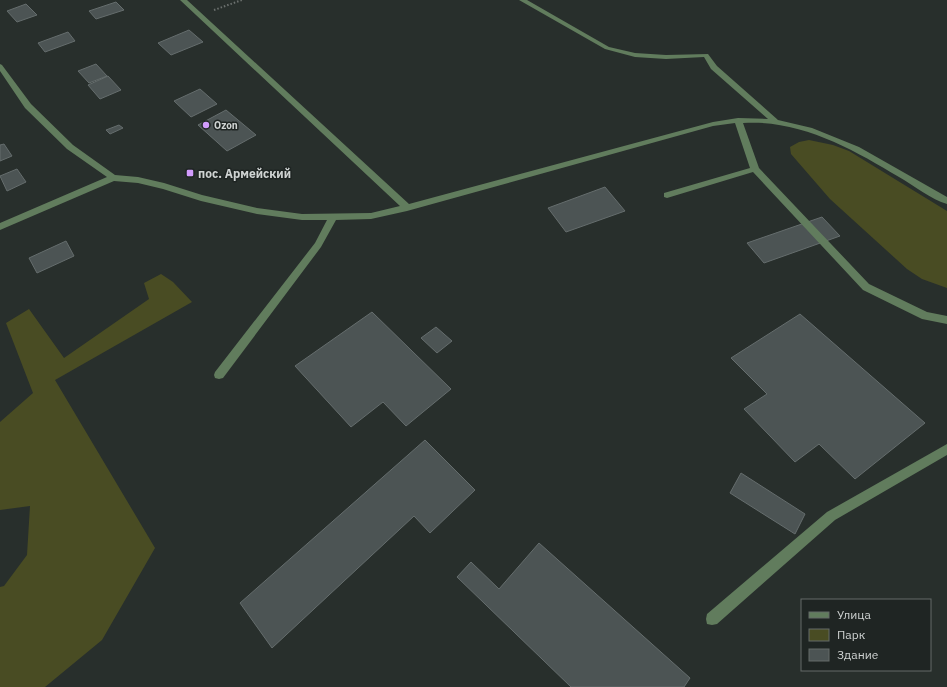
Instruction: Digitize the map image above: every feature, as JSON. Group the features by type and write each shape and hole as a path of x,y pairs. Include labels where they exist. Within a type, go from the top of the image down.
{"street":[{"path":"183,0 407,208"},
{"path":"522,0 607,48 635,55 666,57 706,55 714,67 775,121"},
{"path":"0,66 28,106 70,147 113,178"},
{"path":"738,120 755,169 866,287 925,316 947,320"},
{"path":"0,227 113,178 138,180 164,186 201,198 257,211 302,217 371,216 407,208 713,124 738,120 775,121 815,130 842,142 947,201"},
{"path":"667,195 755,169"},
{"path":"219,375 318,245 334,217"},
{"path":"712,619 831,516 947,449"}],"path":[{"path":"199,15 242,0"}],"green space":[{"path":"809,140 833,145 849,151 947,211 947,288 922,279 907,269 830,199 791,154 790,147 799,142"},
{"path":"161,274 173,282 192,302 55,380 155,548 102,640 45,687 0,687 0,587 4,586 27,555 30,506 0,510 0,422 33,393 6,323 29,309 64,358 149,299 144,283"}],"building":[{"path":"116,2 124,10 96,19 89,11"},
{"path":"26,4 37,15 17,22 7,11"},
{"path":"189,30 203,42 171,55 158,43"},
{"path":"68,32 75,41 45,52 38,43"},
{"path":"96,64 107,76 89,83 78,71"},
{"path":"108,76 121,90 100,99 88,85"},
{"path":"200,89 217,104 191,117 174,101"},
{"path":"226,110 256,135 227,151 198,125"},
{"path":"119,125 123,128 110,134 106,130"},
{"path":"4,144 12,156 0,161 0,145"},
{"path":"17,169 26,182 7,191 0,176"},
{"path":"605,187 625,211 566,232 548,208"},
{"path":"822,217 840,236 764,263 747,243"},
{"path":"66,241 74,256 37,273 29,258"},
{"path":"372,312 451,389 406,426 383,402 351,427 295,366"},
{"path":"800,314 925,423 855,479 819,444 795,462 744,409 767,394 731,358"},
{"path":"436,327 452,341 437,353 421,338"},
{"path":"425,440 475,490 430,533 414,516 272,648 240,603"},
{"path":"741,473 805,514 795,534 730,493"},
{"path":"539,543 690,678 684,687 571,687 457,577 471,562 499,589"}],"place":[{"name":"Ozon","path":"206,125"},
{"name":"пос. Армейский","path":"190,173"}]}
